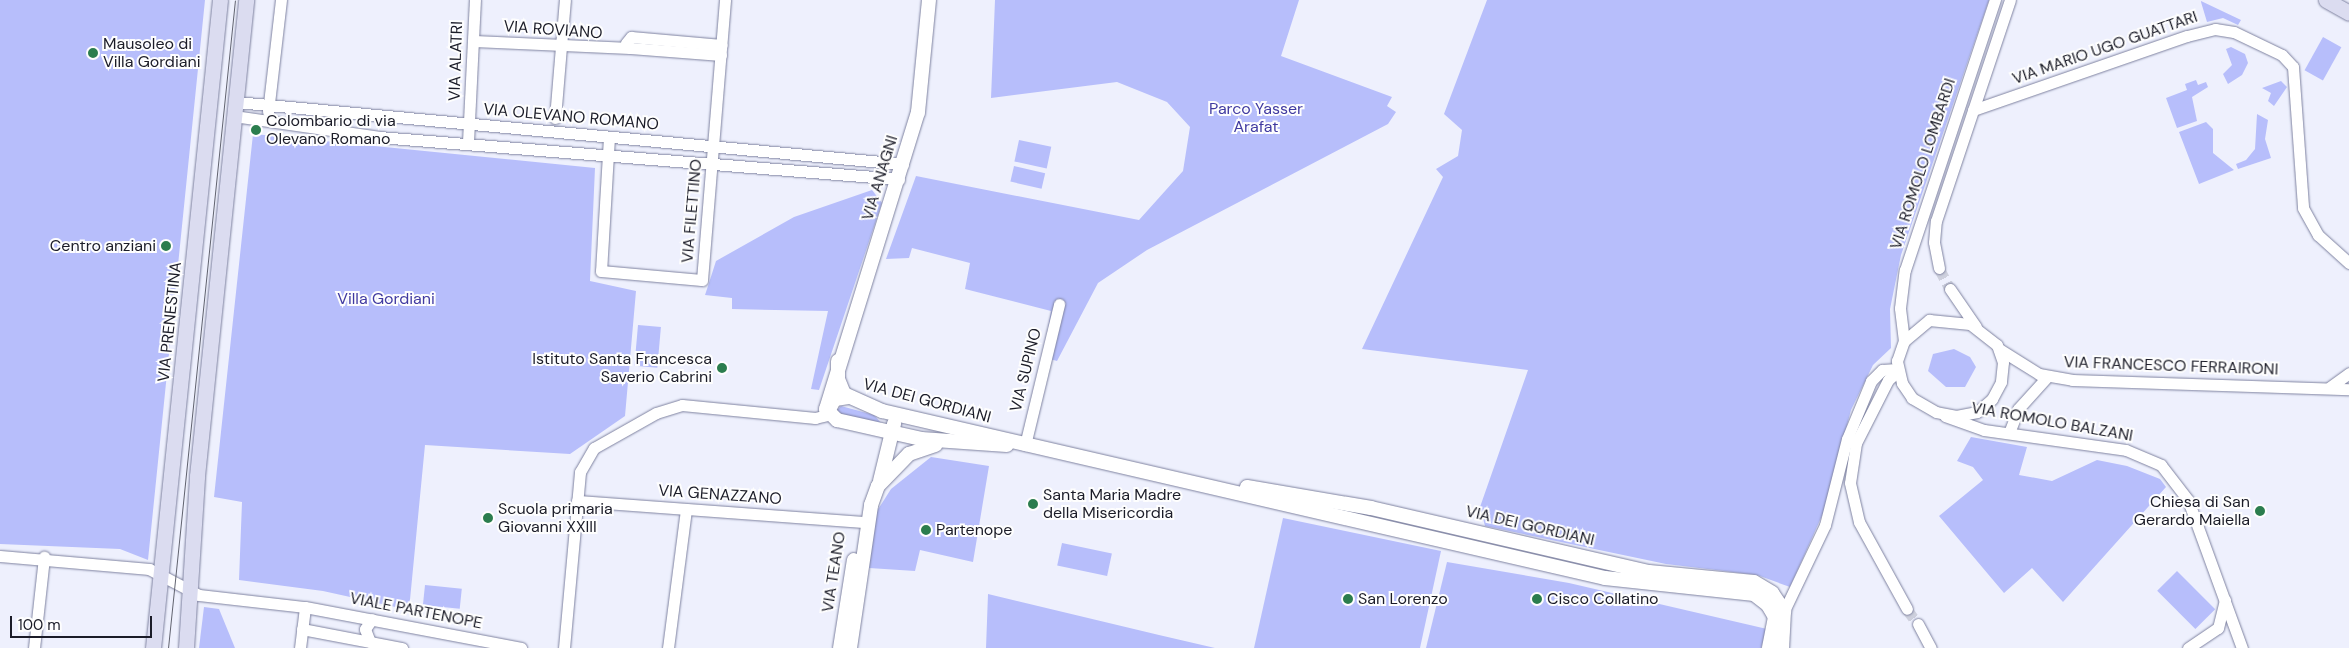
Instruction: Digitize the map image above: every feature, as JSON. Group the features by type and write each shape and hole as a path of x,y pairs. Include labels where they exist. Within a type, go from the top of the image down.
{"main road":[{"name":"VIA PRENESTINA","path":"153,648 220,0"},
{"path":"186,648 198,466 246,0"},
{"path":"2326,0 2349,14"}],"street":[{"path":"259,120 271,106 281,0"},
{"name":"VIA ALATRI","path":"469,124 475,0"},
{"path":"555,118 565,0"},
{"name":"VIA FILETTINO","path":"608,155 601,271 702,280 725,0"},
{"name":"VIA ANAGNI","path":"828,414 826,403 838,361 903,164 923,78 929,0"},
{"name":"VIA ROMOLO LOMBARDI","path":"1904,341 1900,308 1905,270 1995,0"},
{"name":"VIA ROMOLO LOMBARDI","path":"1942,267 1936,253 1936,222 2010,0"},
{"name":"VIA MARIO UGO GUATTARI","path":"1973,110 2209,30 2234,32 2282,55 2293,67 2303,208 2318,235 2349,263"},
{"name":"VIA ROVIANO","path":"474,41 561,47 721,50"},
{"name":"VIA OLEVANO ROMANO","path":"235,109 271,106 903,164"},
{"path":"235,109 259,120 301,127 898,179"},
{"path":"300,110 296,120 301,127"},
{"path":"468,142 469,124"},
{"path":"608,155 609,137"},
{"path":"1897,371 1912,398 1945,416 1974,413 1992,399 2003,374 1999,349 1976,327 1952,288"},
{"name":"VIA SUPINO","path":"1025,445 1059,304"},
{"path":"1907,609 1859,522 1850,482 1856,443 1888,380 1897,371 1904,341 1929,320 1976,327"},
{"name":"VIA FRANCESCO FERRAIRONI","path":"1999,349 2046,377 2106,383 2330,387 2349,389"},
{"name":"VIA ANAGNI","path":"838,361 838,379 848,398"},
{"path":"1782,648 1784,611 1825,525 1847,439 1870,384 1882,370 1897,371"},
{"path":"2330,387 2349,372"},
{"path":"2009,433 2018,409 2046,377"},
{"name":"VIA DEI GORDIANI","path":"828,414 832,402 848,398 882,411 1025,445 1220,486 1615,580 1754,594 1768,605 1775,617 1769,648"},
{"name":"VIA DEI GORDIANI","path":"564,648 577,501 585,457 628,428 688,404 810,418 828,414 893,433 949,444 1025,445"},
{"path":"878,486 893,433 893,420 882,411"},
{"name":"VIA ROMOLO BALZANI","path":"1945,416 1976,428 2119,448 2161,465 2185,494 2226,596 2242,648"},
{"path":"869,427 882,440 885,464"},
{"name":"VIA TEANO","path":"845,645 871,505 878,486 913,452 949,444"},
{"name":"VIA DEI GORDIANI","path":"1220,486 1309,495 1649,572 1751,582 1772,593 1784,611"},
{"name":"VIA GENAZZANO","path":"577,501 860,522"},
{"name":"VIA TEANO","path":"845,645 860,522 871,505"},
{"path":"668,648 686,509"},
{"path":"0,556 44,557 161,571 191,592"},
{"path":"34,648 44,557"},
{"name":"VIALE PARTENOPE","path":"191,592 305,607 521,648"},
{"path":"2188,648 2218,628 2226,596"},
{"path":"300,648 305,607"},
{"path":"370,642 365,629 372,619"},
{"path":"1918,624 1930,648"},
{"path":"302,629 398,648"}],"green space":[{"path":"0,0 205,0 148,560 120,549 0,544"},
{"name":"Parco Yasser Arafat","path":"995,0 1299,0 1281,56 1392,97 1387,106 1396,112 1388,124 1147,250 1098,283 1057,361 1043,357 1051,311 965,289 970,263 912,248 909,258 886,259 916,176 1139,220 1183,171 1190,127 1167,102 1117,82 991,98"},
{"path":"1487,0 1989,0 1901,255 1890,309 1891,348 1873,365 1851,410 1825,509 1790,587 1757,575 1666,564 1485,526 1480,507 1528,370 1362,349 1443,177 1436,169 1458,156 1462,130 1444,114"},
{"path":"2201,1 2241,20 2238,25 2223,18 2207,22"},
{"path":"2323,37 2341,47 2323,80 2305,70"},
{"path":"2231,47 2245,54 2248,63 2242,75 2228,84 2223,74 2232,65 2226,49"},
{"path":"2196,80 2198,85 2206,82 2208,87 2192,97 2197,121 2177,128 2166,98 2187,90 2185,84"},
{"path":"2281,81 2287,87 2274,106 2268,101 2271,93 2262,88"},
{"path":"2257,114 2268,120 2265,139 2271,158 2238,169 2236,164 2246,160 2255,149"},
{"path":"2206,122 2213,129 2213,153 2234,170 2199,184 2179,132"},
{"name":"Villa Gordiani","path":"253,134 595,168 590,281 636,291 625,416 570,454 425,445 409,610 323,591 239,580 242,502 214,497"},
{"path":"1019,140 1051,147 1047,168 1014,162"},
{"path":"1014,166 1045,173 1042,189 1010,182"},
{"path":"872,190 882,203 819,390 811,389 828,311 732,309 732,298 705,295 716,261 794,217"},
{"path":"638,325 661,327 657,368 634,366"},
{"path":"1954,349 1970,357 1976,367 1965,387 1946,387 1928,371 1933,354"},
{"path":"841,406 874,415 884,426 839,415 836,411"},
{"path":"1971,437 2027,447 2019,475 2052,481 2097,460 2127,466 2160,479 2166,487 2063,602 2032,568 2004,593 1939,516 1983,480 1973,467 1957,461"},
{"name":"Partenope","path":"931,457 989,466 973,562 920,550 915,571 869,568 877,511 891,489"},
{"name":"San Lorenzo","path":"1283,518 1441,551 1420,648 1254,648"},
{"path":"1062,543 1112,554 1107,576 1057,565"},
{"name":"Cisco Collatino","path":"1447,562 1569,583 1767,629 1761,648 1426,648"},
{"path":"2177,571 2215,609 2195,629 2157,591"},
{"path":"425,585 462,589 460,609 423,605"},
{"path":"988,594 1159,635 1215,648 986,648"},
{"path":"204,607 219,609 235,648 199,648"}],"tunnel":[{"path":"1939,268 1950,289"},
{"path":"1907,609 1918,624"}],"tram line":[{"path":"168,648 235,0"}],"place":[{"name":"Mausoleo di Villa Gordiani","path":"93,53"},
{"name":"Colombario di via Olevano Romano","path":"256,130"},
{"name":"Centro anziani","path":"166,246"},
{"name":"Istituto Santa Francesca Saverio Cabrini","path":"722,368"},
{"name":"Santa Maria Madre della Misericordia","path":"1033,504"},
{"name":"Chiesa di San Gerardo Maiella","path":"2260,511"},
{"name":"Scuola primaria Giovanni XXIII","path":"488,518"},
{"name":"Partenope","path":"926,530"},
{"name":"San Lorenzo","path":"1348,599"},
{"name":"Cisco Collatino","path":"1537,599"}]}
